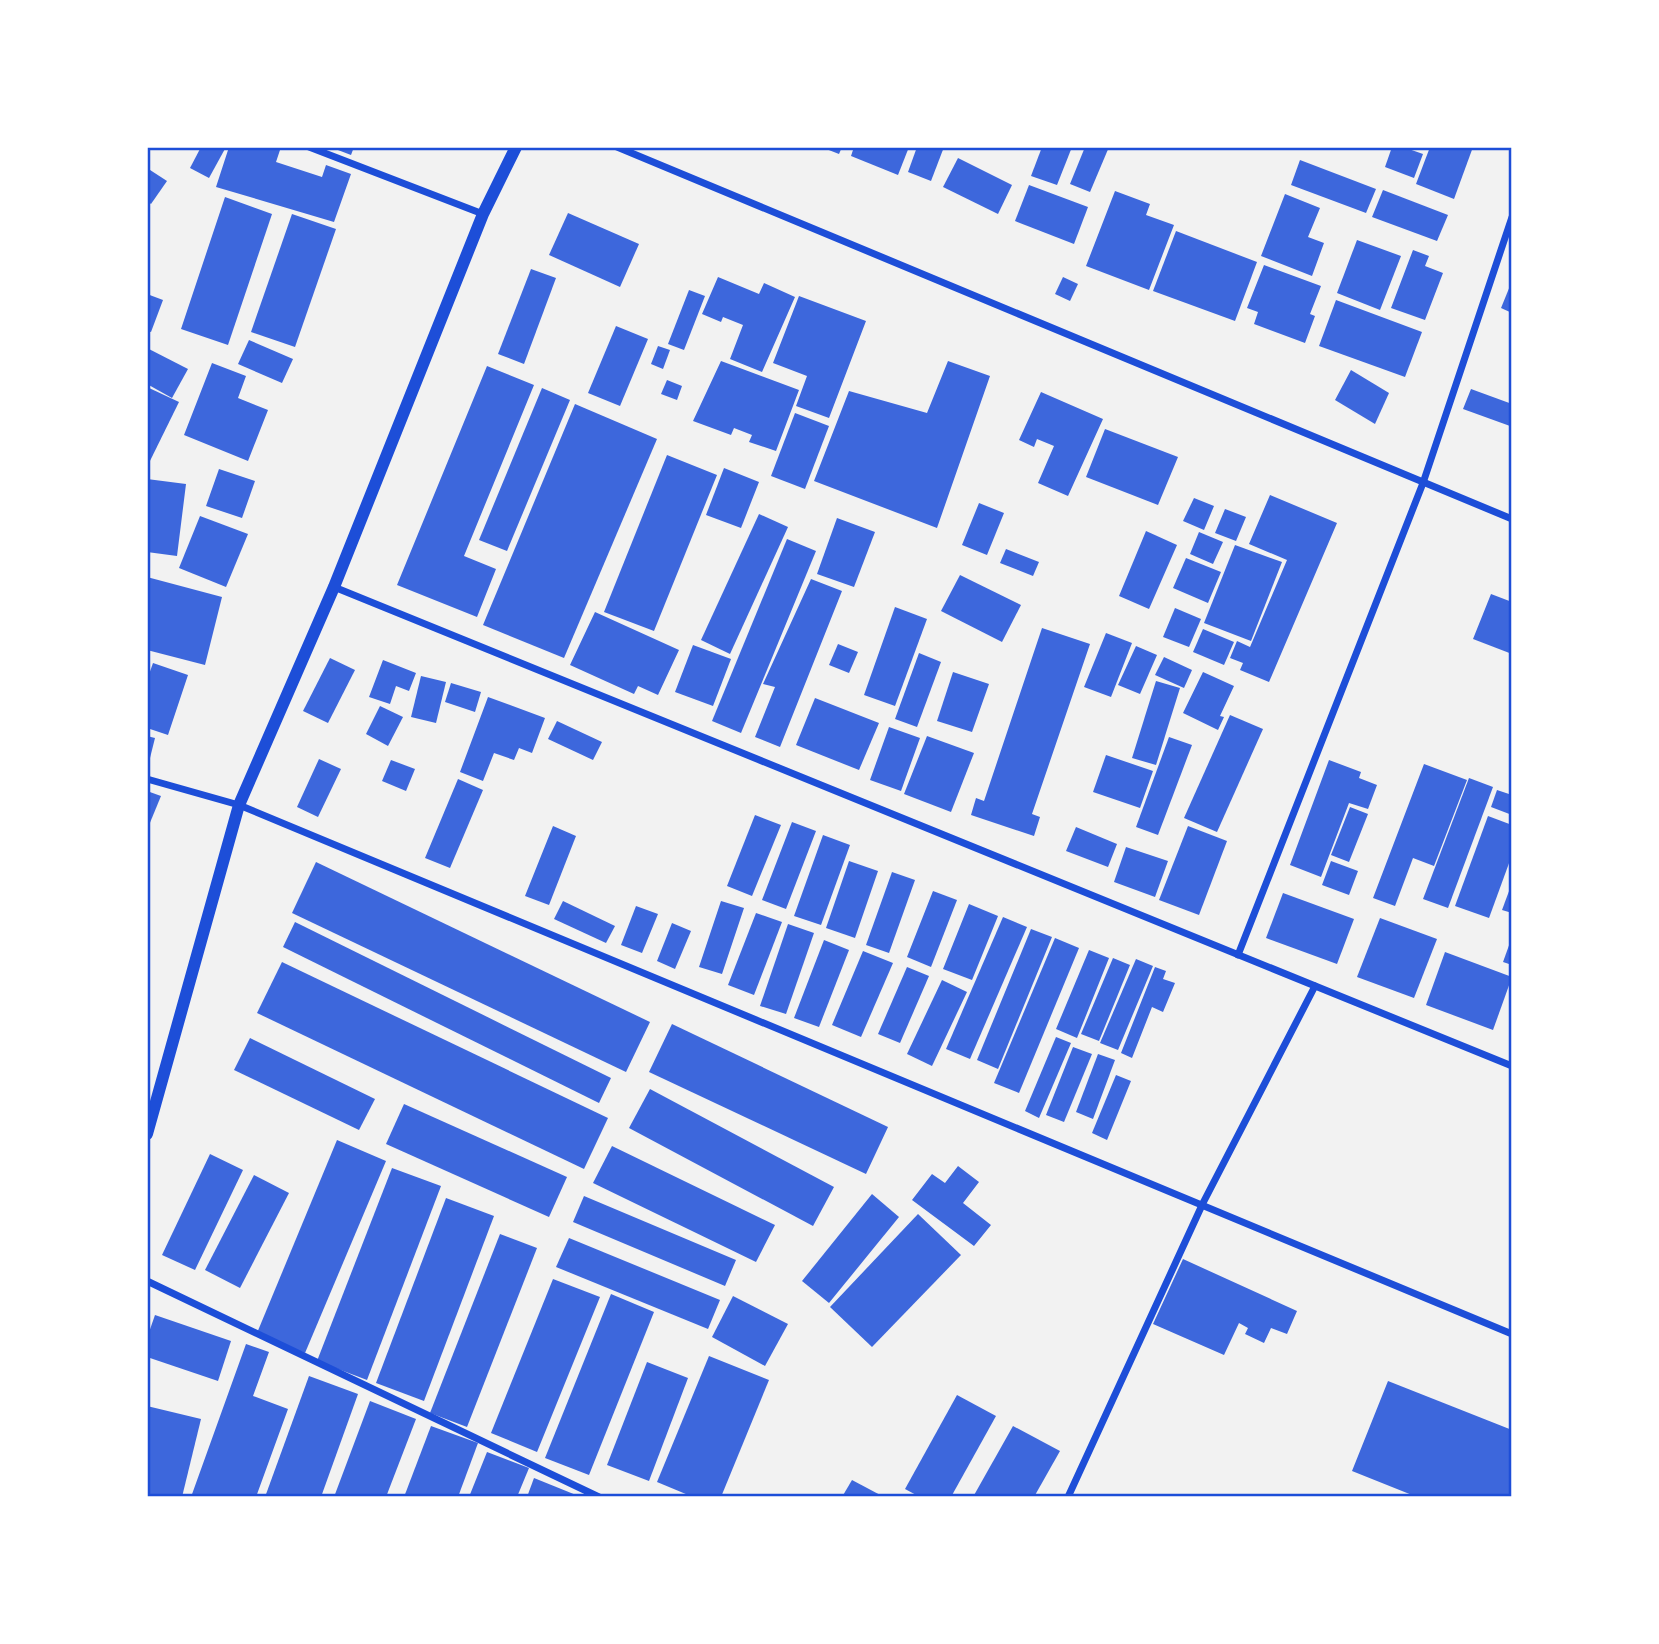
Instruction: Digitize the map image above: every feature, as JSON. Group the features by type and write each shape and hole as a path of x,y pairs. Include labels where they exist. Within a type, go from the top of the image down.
{"street":[{"path":"309,147 483,214"},
{"path":"147,1134 239,805 334,587 483,214 516,147"},
{"path":"617,147 1512,519"},
{"path":"1237,955 1423,483 1512,217"},
{"path":"334,587 1512,1066"},
{"path":"147,779 239,805 1203,1203 1512,1334"},
{"path":"1068,1497 1203,1203 1315,986"},
{"path":"147,1281 599,1497"}],"building":[{"path":"201,147 226,147 209,178 190,168"},
{"path":"229,147 271,147 280,150 276,162 322,177 326,165 351,174 334,222 216,187"},
{"path":"330,147 354,147 351,155"},
{"path":"821,147 842,147 839,154"},
{"path":"854,147 909,147 898,175 851,156"},
{"path":"917,147 944,147 931,181 908,172"},
{"path":"1042,147 1072,147 1057,185 1031,176"},
{"path":"1085,147 1109,147 1090,192 1070,184"},
{"path":"1392,147 1403,147 1423,154 1414,178 1385,167"},
{"path":"1430,147 1473,147 1454,199 1416,184"},
{"path":"958,158 1012,185 998,214 943,187"},
{"path":"1300,160 1376,189 1366,213 1291,185"},
{"path":"147,168 167,181 151,204 147,201"},
{"path":"1029,185 1088,207 1074,244 1015,221"},
{"path":"1383,190 1448,215 1437,241 1372,217"},
{"path":"1115,191 1150,204 1146,215 1174,225 1149,290 1086,266"},
{"path":"1285,194 1320,208 1308,237 1324,243 1312,276 1261,256"},
{"path":"225,197 272,214 228,345 181,329"},
{"path":"568,213 639,244 620,287 549,255"},
{"path":"292,214 336,229 295,347 251,332"},
{"path":"1176,231 1257,262 1235,321 1153,291"},
{"path":"1357,240 1401,256 1380,310 1337,293"},
{"path":"1413,250 1429,256 1425,266 1443,273 1425,320 1391,308"},
{"path":"1264,265 1321,286 1310,314 1315,316 1305,343 1254,324 1258,312 1247,308"},
{"path":"531,269 556,278 524,364 498,354"},
{"path":"718,277 759,294 764,283 795,297 762,372 730,359 743,325 723,317 721,322 702,314"},
{"path":"1063,277 1078,284 1070,301 1055,294"},
{"path":"1512,281 1512,313 1501,308"},
{"path":"689,290 705,296 684,350 668,344"},
{"path":"147,294 163,300 151,332 147,331"},
{"path":"799,296 866,321 829,418 796,406 807,376 773,363"},
{"path":"1336,300 1422,332 1405,377 1319,346"},
{"path":"616,326 648,339 620,406 588,393"},
{"path":"249,340 293,359 282,383 238,364"},
{"path":"658,346 670,350 663,369 651,364"},
{"path":"147,348 188,369 172,398 147,384"},
{"path":"721,361 799,390 776,451 749,442 752,435 734,428 731,435 693,421"},
{"path":"948,361 990,376 937,528 814,481 849,391 927,413"},
{"path":"212,363 246,376 238,398 268,410 248,461 184,435"},
{"path":"487,366 534,385 464,556 496,569 477,617 397,585"},
{"path":"1351,370 1389,393 1375,424 1335,400"},
{"path":"667,380 682,386 677,400 661,394"},
{"path":"147,387 179,402 147,467"},
{"path":"542,388 570,400 507,551 479,540"},
{"path":"1471,389 1512,404 1510,426 1463,409"},
{"path":"1041,392 1103,419 1068,496 1038,483 1054,446 1037,439 1034,447 1019,440"},
{"path":"575,404 657,439 564,658 483,625"},
{"path":"795,413 829,426 805,489 771,476"},
{"path":"1105,429 1178,457 1158,505 1086,477"},
{"path":"667,455 717,475 654,631 604,612"},
{"path":"724,468 759,482 741,528 706,515"},
{"path":"219,469 255,481 242,518 206,506"},
{"path":"147,479 186,484 177,556 147,552"},
{"path":"1270,495 1337,523 1269,682 1240,670 1243,663 1230,658 1237,641 1250,647 1287,560 1249,544"},
{"path":"1194,498 1214,506 1204,530 1183,521"},
{"path":"979,503 1004,513 987,555 962,545"},
{"path":"1225,509 1246,517 1236,541 1215,533"},
{"path":"759,514 788,527 730,654 701,640"},
{"path":"200,516 248,534 226,587 179,568"},
{"path":"837,518 875,532 854,587 817,574"},
{"path":"1146,531 1177,545 1149,609 1119,596"},
{"path":"1199,532 1223,542 1213,564 1190,554"},
{"path":"787,539 816,551 741,733 712,721"},
{"path":"1235,545 1282,562 1251,641 1204,623"},
{"path":"1006,549 1039,562 1033,576 1000,563"},
{"path":"1186,558 1221,572 1208,603 1173,588"},
{"path":"960,575 1021,605 1002,642 941,611"},
{"path":"147,577 222,597 205,665 147,650"},
{"path":"811,579 842,591 780,747 755,737 775,687 763,684"},
{"path":"1491,594 1512,602 1512,654 1473,639"},
{"path":"895,607 927,619 895,706 864,695"},
{"path":"1175,608 1201,619 1189,647 1163,637"},
{"path":"595,612 679,650 658,695 638,686 634,694 570,665"},
{"path":"1042,628 1090,644 1032,814 1040,817 1034,836 971,815 976,798 984,801"},
{"path":"1203,629 1234,642 1224,665 1193,652"},
{"path":"1106,633 1132,643 1111,697 1084,687"},
{"path":"838,644 858,652 849,673 829,665"},
{"path":"693,645 731,659 713,706 675,692"},
{"path":"1136,646 1157,655 1140,694 1118,685"},
{"path":"919,653 941,662 917,727 895,719"},
{"path":"1164,657 1192,670 1184,688 1155,675"},
{"path":"330,658 355,670 328,723 303,711"},
{"path":"383,660 416,673 409,691 396,686 390,704 369,697"},
{"path":"153,663 188,675 168,735 147,728 147,680"},
{"path":"953,672 989,684 972,732 937,721"},
{"path":"1203,672 1234,686 1220,716 1224,717 1218,730 1183,713"},
{"path":"421,676 446,682 436,723 411,717"},
{"path":"1156,681 1180,688 1156,765 1132,758"},
{"path":"451,683 481,692 475,712 445,702"},
{"path":"488,697 545,718 532,753 519,748 514,760 494,753 483,781 460,772"},
{"path":"815,698 879,723 859,770 796,745"},
{"path":"380,706 403,717 388,746 366,734"},
{"path":"1230,715 1263,729 1217,832 1184,818"},
{"path":"557,721 602,742 593,760 548,739"},
{"path":"889,727 920,738 901,791 870,780"},
{"path":"147,736 155,738 148,766 147,766"},
{"path":"927,736 974,753 951,812 904,794"},
{"path":"1169,737 1192,745 1158,835 1136,827"},
{"path":"1106,755 1153,771 1140,808 1093,792"},
{"path":"319,759 341,769 318,817 297,807"},
{"path":"391,760 415,769 406,791 382,781"},
{"path":"1329,760 1361,772 1359,778 1377,785 1368,809 1349,803 1321,877 1290,865"},
{"path":"1424,764 1467,780 1434,866 1413,858 1395,906 1373,898"},
{"path":"1469,778 1493,787 1448,908 1423,899"},
{"path":"458,779 483,790 450,868 425,858"},
{"path":"1497,790 1512,795 1512,815 1491,807"},
{"path":"147,791 161,796 147,830"},
{"path":"1350,807 1368,814 1349,862 1331,855"},
{"path":"755,815 781,825 752,896 727,886"},
{"path":"1488,816 1512,825 1512,855 1489,918 1455,906"},
{"path":"792,822 816,831 786,909 762,900"},
{"path":"553,826 576,836 549,905 525,896"},
{"path":"1188,826 1227,841 1199,915 1159,900"},
{"path":"1076,827 1117,844 1108,867 1066,851"},
{"path":"823,835 850,845 821,925 794,916"},
{"path":"1126,847 1168,861 1155,897 1114,882"},
{"path":"849,861 878,871 855,938 826,928"},
{"path":"1331,861 1358,871 1349,895 1322,885"},
{"path":"316,862 650,1022 626,1072 292,913"},
{"path":"892,872 915,880 889,953 866,945"},
{"path":"1512,883 1512,913 1502,910"},
{"path":"933,891 957,900 931,967 907,957"},
{"path":"1283,893 1354,919 1337,964 1266,938"},
{"path":"563,901 615,926 606,943 554,919"},
{"path":"721,901 744,908 722,974 699,967"},
{"path":"969,904 998,916 972,980 943,969"},
{"path":"636,906 658,914 642,953 621,945"},
{"path":"756,913 782,922 754,995 728,985"},
{"path":"1003,917 1027,927 970,1059 946,1049"},
{"path":"1380,918 1437,939 1414,998 1357,977"},
{"path":"295,922 611,1078 599,1103 283,947"},
{"path":"672,923 691,931 675,969 657,961"},
{"path":"788,924 814,933 786,1014 760,1006"},
{"path":"1031,929 1052,937 998,1069 977,1060"},
{"path":"1512,937 1512,965 1503,962"},
{"path":"1055,938 1079,948 1019,1093 994,1083"},
{"path":"824,940 849,950 819,1027 794,1018"},
{"path":"1089,950 1109,958 1077,1038 1056,1029"},
{"path":"863,951 893,963 861,1037 832,1025"},
{"path":"1445,952 1512,977 1493,1030 1426,1005"},
{"path":"1113,958 1130,965 1099,1041 1081,1034"},
{"path":"1136,959 1153,966 1118,1050 1100,1043"},
{"path":"282,962 608,1118 584,1169 257,1013"},
{"path":"907,967 929,976 900,1043 878,1034"},
{"path":"1155,967 1166,971 1163,979 1175,983 1163,1012 1152,1007 1132,1058 1121,1053"},
{"path":"942,980 967,992 932,1066 907,1054"},
{"path":"672,1024 888,1127 866,1174 649,1072"},
{"path":"1056,1037 1071,1043 1039,1118 1025,1111"},
{"path":"250,1038 375,1099 359,1130 234,1070"},
{"path":"1073,1047 1092,1054 1064,1122 1046,1115"},
{"path":"1098,1054 1115,1060 1093,1119 1076,1112"},
{"path":"1116,1075 1131,1081 1107,1140 1092,1133"},
{"path":"650,1089 834,1187 813,1226 629,1128"},
{"path":"404,1104 567,1177 549,1217 386,1144"},
{"path":"337,1140 386,1161 305,1353 257,1333"},
{"path":"612,1146 775,1225 756,1262 593,1183"},
{"path":"210,1154 243,1170 195,1270 162,1255"},
{"path":"958,1166 979,1182 963,1203 991,1225 974,1246 912,1200 932,1174 945,1183"},
{"path":"392,1168 441,1186 367,1380 317,1361"},
{"path":"254,1175 289,1193 240,1288 205,1270"},
{"path":"872,1194 899,1217 829,1303 802,1281"},
{"path":"584,1196 736,1260 725,1286 573,1222"},
{"path":"446,1198 494,1216 424,1401 376,1383"},
{"path":"918,1214 961,1255 872,1347 830,1307"},
{"path":"500,1234 537,1248 467,1427 430,1413"},
{"path":"569,1238 720,1300 708,1329 556,1267"},
{"path":"1183,1259 1297,1311 1287,1334 1271,1328 1264,1343 1245,1334 1248,1328 1239,1323 1224,1355 1153,1324"},
{"path":"553,1279 600,1297 537,1452 491,1433"},
{"path":"611,1294 654,1312 589,1475 545,1458"},
{"path":"733,1296 788,1324 765,1366 712,1337"},
{"path":"155,1315 231,1341 218,1381 147,1357 147,1338"},
{"path":"246,1344 269,1352 253,1396 288,1409 256,1497 191,1497"},
{"path":"709,1356 769,1380 721,1497 693,1497 657,1482"},
{"path":"647,1362 688,1378 649,1481 607,1465"},
{"path":"309,1376 358,1394 321,1497 265,1497"},
{"path":"1388,1381 1512,1430 1512,1497 1417,1497 1352,1471"},
{"path":"957,1395 996,1416 951,1497 920,1497 905,1489"},
{"path":"370,1401 416,1419 386,1497 334,1497"},
{"path":"147,1406 201,1419 182,1497 147,1497"},
{"path":"431,1426 478,1443 458,1497 404,1497"},
{"path":"1013,1426 1060,1451 1034,1497 973,1497"},
{"path":"487,1452 529,1468 517,1497 469,1497"},
{"path":"534,1478 581,1497 527,1497"},
{"path":"852,1480 884,1497 842,1497"}]}
